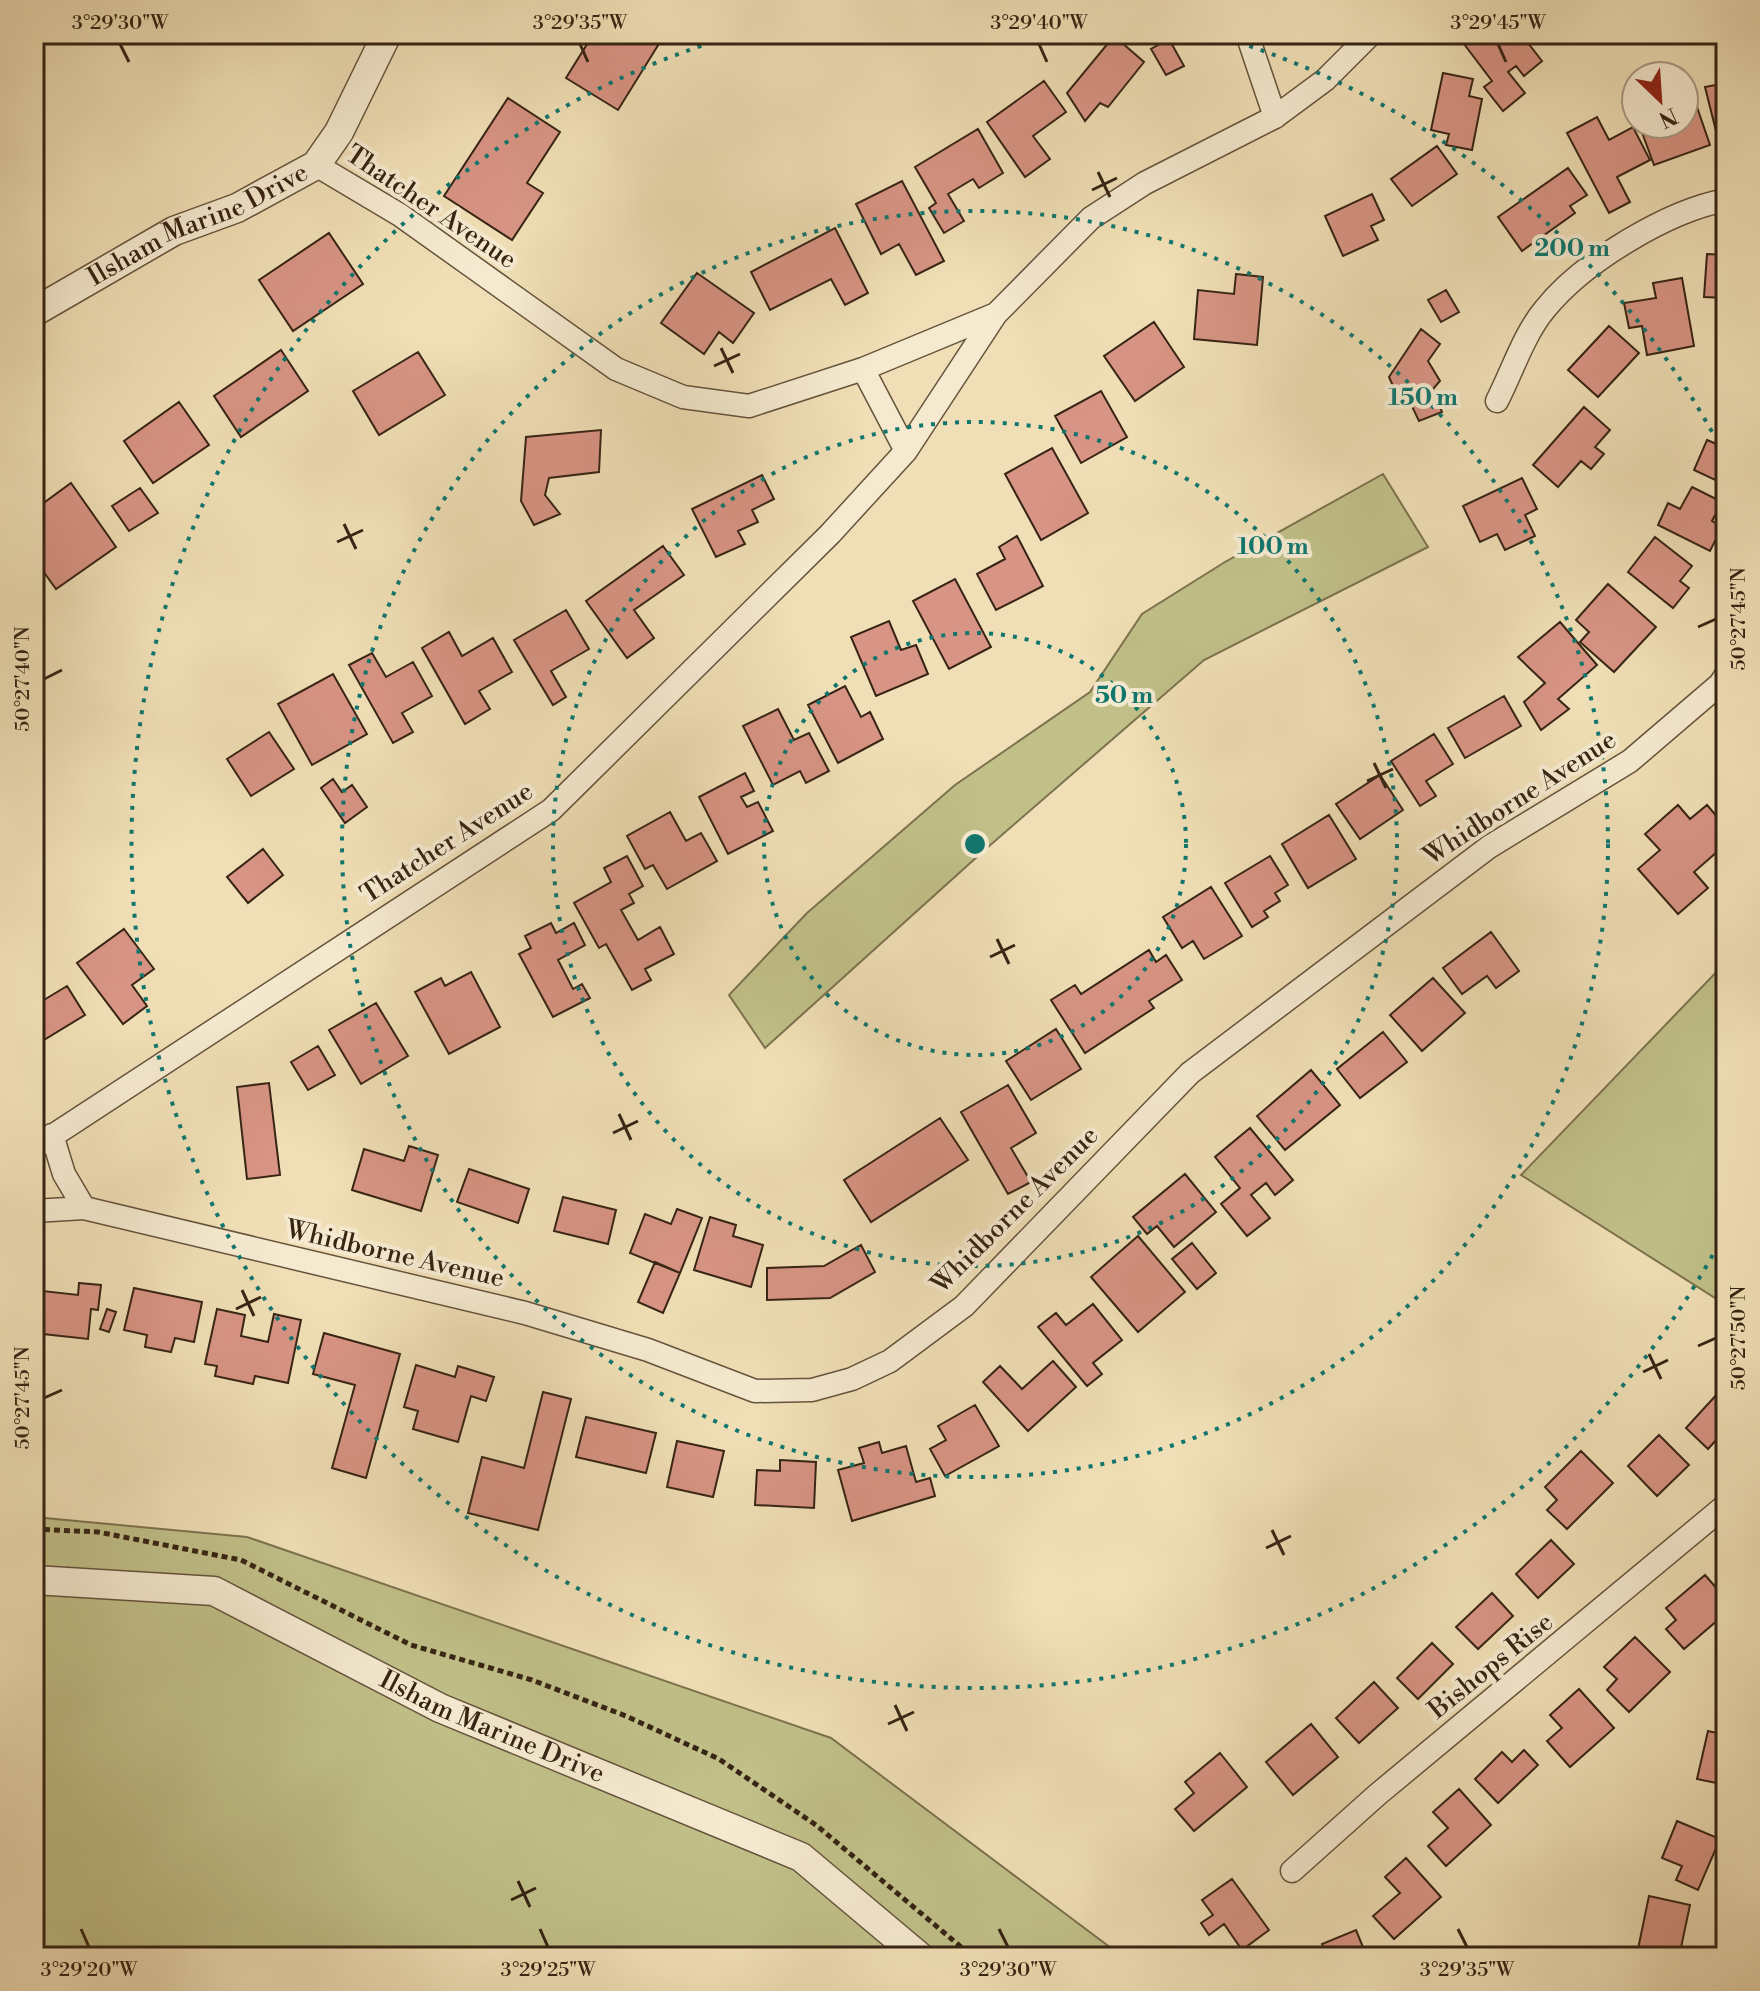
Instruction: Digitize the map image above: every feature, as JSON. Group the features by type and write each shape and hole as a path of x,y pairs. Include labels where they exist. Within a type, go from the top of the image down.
{"street":[{"name":"Ilsham Marine Drive","path":"34,312 174,231 237,208 316,165 339,132 387,34"},
{"path":"1247,34 1275,117"},
{"name":"Thatcher Avenue","path":"43,1142 551,810 830,534 906,451 996,314 1091,218 1145,183 1275,117 1325,80 1371,34"},
{"name":"Thatcher Avenue","path":"316,165 400,215 616,369 683,397 749,406 863,369 996,314"},
{"path":"1497,401 1544,310 1595,264 1697,205 1726,200"},
{"path":"863,369 906,451"},
{"name":"Whidborne Avenue","path":"34,1211 84,1208 525,1313 648,1350 755,1391 812,1390 852,1379 890,1361 964,1306 1190,1073 1489,847 1630,761 1720,684 1726,675"},
{"path":"43,1142 84,1208"},
{"name":"Bishops Rise","path":"1292,1871 1377,1795 1726,1505"},
{"name":"Ilsham Marine Drive","path":"34,1580 214,1591 440,1708 801,1857 920,1957"}],"path":[{"path":"34,1529 98,1532 241,1560 411,1645 532,1680 626,1716 719,1759 816,1825 973,1957"}],"shaded area":[{"path":"1383,474 1428,547 1204,660 988,847 765,1048 729,995 807,913 955,785 1090,692 1142,614 1225,562"},
{"path":"1726,962 1726,1305 1521,1175"},
{"path":"34,1517 247,1537 831,1738 1123,1957 34,1957"}],"building":[{"path":"578,34 665,34 618,110 566,78 589,41"},
{"path":"1469,34 1521,34 1542,61 1524,76 1516,66 1508,72 1525,93 1503,111 1484,87 1492,81 1461,40"},
{"path":"1114,36 1144,62 1108,107 1100,103 1085,121 1067,93"},
{"path":"1169,39 1184,66 1166,75 1151,49"},
{"path":"1443,73 1473,79 1469,96 1482,99 1472,150 1446,145 1449,134 1431,130"},
{"path":"1044,81 1066,112 1033,136 1050,159 1025,177 987,122"},
{"path":"1726,83 1726,150 1721,151 1705,87"},
{"path":"508,98 560,132 527,183 543,193 512,240 444,196"},
{"path":"1700,116 1710,145 1654,165 1645,140 1700,140"},
{"path":"1597,117 1609,140 1620,134 1620,140 1640,140 1650,160 1617,177 1630,202 1609,213 1567,133"},
{"path":"978,129 1003,173 979,188 973,179 948,194 964,221 944,233 929,208 936,203 915,167"},
{"path":"1437,146 1457,174 1412,206 1391,179"},
{"path":"1568,168 1587,195 1570,206 1575,213 1522,251 1498,217"},
{"path":"902,181 944,261 916,275 899,244 881,254 856,204"},
{"path":"1372,194 1384,220 1371,226 1378,240 1343,256 1325,216"},
{"path":"835,228 868,293 845,305 831,279 770,310 751,272"},
{"path":"329,233 363,284 293,331 259,280"},
{"path":"1707,254 1726,255 1726,298 1704,297"},
{"path":"697,273 754,313 733,343 719,332 704,354 661,323"},
{"path":"1236,274 1263,277 1257,345 1194,339 1198,290 1234,294"},
{"path":"1682,278 1694,346 1647,355 1642,326 1629,328 1624,303 1656,298 1653,283"},
{"path":"1446,290 1459,312 1441,322 1428,300"},
{"path":"1154,322 1184,367 1135,401 1104,356"},
{"path":"1609,326 1639,353 1598,397 1568,370"},
{"path":"1421,329 1440,344 1428,361 1440,381 1433,389 1442,412 1419,421 1410,402 1402,406 1389,377"},
{"path":"281,350 308,391 241,437 214,396"},
{"path":"418,352 445,395 379,435 353,391"},
{"path":"1101,391 1127,437 1081,463 1055,416"},
{"path":"179,402 209,445 153,483 124,441"},
{"path":"1584,407 1610,430 1595,447 1604,454 1591,469 1581,461 1558,487 1533,465"},
{"path":"601,430 599,472 549,478 545,495 560,514 534,525 521,501 526,437"},
{"path":"1707,440 1726,448 1726,485 1694,470"},
{"path":"1052,448 1088,513 1041,540 1005,474"},
{"path":"762,475 774,499 752,510 758,522 738,531 745,544 716,557 692,509"},
{"path":"1522,478 1537,509 1525,515 1535,536 1505,550 1497,534 1480,542 1463,506"},
{"path":"71,483 116,547 56,589 43,571 34,577 34,510"},
{"path":"1692,487 1722,502 1712,521 1722,527 1710,551 1658,525 1668,503 1680,509"},
{"path":"140,488 158,513 129,531 112,506"},
{"path":"1017,536 1043,586 996,610 977,574 1005,559 999,547"},
{"path":"1655,537 1692,566 1680,581 1689,588 1673,608 1628,572"},
{"path":"663,546 684,575 634,610 654,638 627,658 586,601"},
{"path":"955,579 991,647 949,669 913,601"},
{"path":"1608,584 1656,627 1614,672 1580,642 1589,632 1576,620"},
{"path":"566,610 589,649 551,671 566,697 553,705 514,640"},
{"path":"889,621 901,650 916,645 928,674 876,696 851,637"},
{"path":"1560,622 1597,665 1558,699 1569,709 1541,730 1524,702 1545,683 1518,657"},
{"path":"449,632 462,656 493,638 512,672 479,691 490,709 465,724 422,648"},
{"path":"372,653 386,677 413,662 432,696 402,713 413,732 393,743 349,665"},
{"path":"333,674 367,734 312,765 278,704"},
{"path":"845,686 861,717 870,712 883,739 838,763 808,705"},
{"path":"1504,696 1521,726 1465,758 1448,728"},
{"path":"778,709 794,740 809,733 829,771 806,783 800,771 773,785 743,726"},
{"path":"269,732 294,769 251,796 227,759"},
{"path":"1434,734 1453,764 1426,781 1436,796 1420,806 1391,761"},
{"path":"745,773 754,791 741,797 747,807 758,802 773,831 728,854 699,797"},
{"path":"1380,775 1403,810 1360,839 1336,804"},
{"path":"333,779 342,792 352,785 367,807 345,823 321,788"},
{"path":"1678,805 1690,819 1707,805 1726,827 1726,844 1694,872 1708,888 1678,914 1638,869 1660,850 1645,834"},
{"path":"670,812 686,841 701,833 717,861 667,889 653,865 645,869 627,836"},
{"path":"1329,815 1356,859 1308,888 1282,844"},
{"path":"263,849 283,875 248,903 227,877"},
{"path":"627,856 643,886 629,894 634,903 621,910 638,940 660,927 674,954 645,969 651,980 632,990 606,944 599,948 574,903 611,882 604,868"},
{"path":"1270,856 1288,885 1275,893 1280,901 1264,911 1268,917 1252,927 1225,883"},
{"path":"1211,887 1242,936 1204,959 1193,941 1182,948 1163,917"},
{"path":"551,923 556,933 574,923 585,945 558,960 573,989 582,984 590,998 553,1017 519,954 531,948 525,936"},
{"path":"124,929 154,969 132,985 147,1006 123,1024 77,963"},
{"path":"1491,932 1519,971 1496,988 1487,976 1462,994 1443,968"},
{"path":"1149,950 1156,962 1166,955 1182,980 1149,1001 1154,1008 1085,1053 1051,1000 1075,985 1081,994"},
{"path":"471,972 500,1027 449,1054 415,992 441,978 445,986"},
{"path":"1433,978 1465,1013 1422,1051 1390,1015"},
{"path":"67,986 85,1015 34,1046 34,1006"},
{"path":"376,1003 408,1056 361,1084 329,1030"},
{"path":"1056,1029 1081,1069 1031,1100 1006,1061"},
{"path":"1383,1032 1407,1062 1360,1098 1337,1069"},
{"path":"318,1046 335,1075 308,1090 291,1062"},
{"path":"1311,1070 1340,1105 1285,1150 1257,1116"},
{"path":"269,1083 280,1175 247,1179 237,1087"},
{"path":"1008,1085 1036,1133 1011,1148 1031,1182 1008,1194 961,1112"},
{"path":"940,1118 968,1160 871,1222 844,1180"},
{"path":"1250,1128 1293,1180 1275,1195 1266,1183 1251,1195 1270,1218 1247,1236 1221,1204 1240,1188 1215,1157"},
{"path":"409,1146 438,1155 421,1211 352,1190 364,1149 404,1161"},
{"path":"469,1169 529,1189 518,1223 457,1202"},
{"path":"1185,1174 1216,1212 1174,1247 1157,1226 1147,1234 1133,1217"},
{"path":"563,1197 616,1210 608,1244 554,1231"},
{"path":"677,1209 702,1218 680,1273 630,1253 645,1214 671,1224"},
{"path":"710,1217 736,1225 733,1236 763,1245 751,1287 694,1270"},
{"path":"1138,1236 1185,1292 1138,1332 1091,1277"},
{"path":"1192,1243 1216,1273 1197,1289 1172,1259"},
{"path":"861,1245 875,1272 830,1298 767,1300 767,1268 824,1266"},
{"path":"655,1262 680,1273 663,1313 638,1302"},
{"path":"79,1283 101,1285 98,1310 91,1309 88,1339 34,1333 34,1290 78,1295"},
{"path":"134,1288 202,1302 194,1342 175,1338 171,1352 145,1347 147,1335 124,1330"},
{"path":"1093,1304 1122,1340 1093,1363 1102,1374 1087,1386 1038,1327 1056,1313 1066,1325"},
{"path":"107,1309 116,1312 109,1332 100,1329"},
{"path":"217,1309 245,1315 241,1336 268,1342 274,1314 301,1320 288,1383 255,1376 253,1384 215,1376 217,1366 205,1364"},
{"path":"324,1333 400,1354 366,1478 332,1468 355,1385 313,1374"},
{"path":"1053,1361 1076,1387 1028,1431 983,1382 1000,1366 1022,1389"},
{"path":"416,1365 455,1377 458,1366 494,1377 486,1401 471,1396 458,1442 413,1429 418,1411 404,1407"},
{"path":"543,1392 571,1399 538,1530 468,1513 482,1457 524,1468"},
{"path":"1719,1392 1726,1399 1726,1429 1708,1449 1686,1428"},
{"path":"975,1405 999,1446 945,1476 930,1449 946,1440 938,1426"},
{"path":"586,1417 656,1433 646,1473 576,1457"},
{"path":"1659,1435 1689,1465 1657,1496 1628,1466"},
{"path":"677,1441 724,1451 713,1497 667,1487"},
{"path":"879,1442 882,1453 906,1446 916,1482 930,1478 935,1496 852,1521 838,1470 864,1463 859,1448"},
{"path":"1581,1451 1613,1483 1567,1529 1547,1510 1557,1500 1545,1487"},
{"path":"780,1460 816,1462 814,1508 755,1505 757,1470 780,1471"},
{"path":"1551,1540 1574,1564 1538,1598 1516,1574"},
{"path":"1705,1575 1726,1599 1726,1613 1684,1649 1666,1629 1676,1620 1666,1608"},
{"path":"1492,1593 1513,1616 1478,1649 1456,1627"},
{"path":"1635,1637 1670,1672 1629,1712 1607,1690 1617,1679 1604,1667"},
{"path":"1432,1643 1453,1664 1418,1699 1397,1678"},
{"path":"1374,1682 1398,1708 1359,1743 1336,1718"},
{"path":"1579,1689 1614,1728 1570,1767 1547,1741 1562,1728 1550,1715"},
{"path":"1311,1724 1338,1757 1293,1795 1266,1762"},
{"path":"1708,1731 1726,1735 1726,1785 1697,1779"},
{"path":"1524,1750 1538,1765 1498,1803 1475,1779 1502,1752 1512,1762"},
{"path":"1220,1753 1247,1787 1194,1831 1175,1809 1194,1793 1185,1782"},
{"path":"1459,1789 1491,1825 1446,1866 1428,1846 1448,1828 1433,1812"},
{"path":"1677,1821 1720,1839 1698,1890 1676,1880 1682,1866 1662,1858"},
{"path":"1406,1858 1441,1897 1394,1939 1373,1916 1400,1893 1385,1877"},
{"path":"1232,1879 1269,1930 1242,1950 1224,1924 1209,1935 1201,1923 1213,1915 1202,1900"},
{"path":"1649,1896 1690,1905 1679,1957 1638,1949"},
{"path":"1356,1930 1367,1957 1327,1957 1322,1944"}]}
